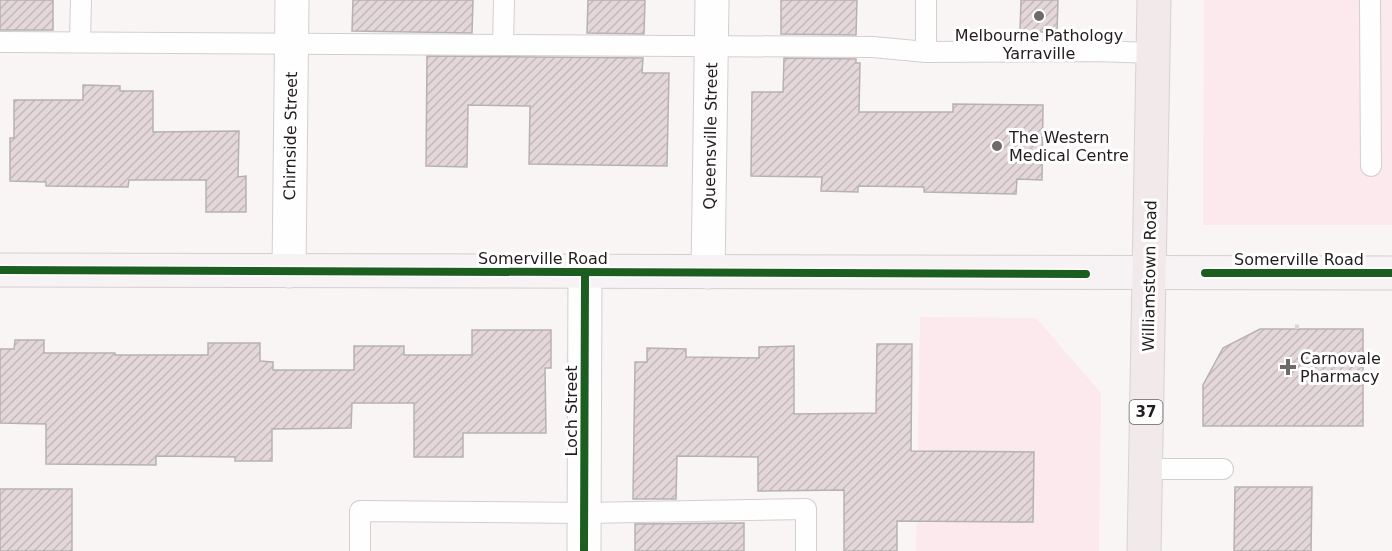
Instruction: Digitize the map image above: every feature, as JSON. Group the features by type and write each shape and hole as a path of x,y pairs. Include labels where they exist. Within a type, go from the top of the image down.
{"main road":[{"name":"Williamstown Road","path":"1144,551 1154,0"},
{"name":"Somerville Road","path":"0,270 1392,273"}],"street":[{"name":"Chirnside Street","path":"289,271 292,0"},
{"name":"Queensville Street","path":"708,273 712,0"},
{"name":"Loch Street","path":"584,551 585,272"}],"lane":[{"path":"80,41 81,0"},
{"path":"503,45 504,0"},
{"path":"926,0 926,52"},
{"path":"1370,0 1371,166"},
{"path":"0,42 711,45 873,47 926,52 1153,53"},
{"path":"1146,469 1223,470"},
{"path":"360,551 360,511 584,513 806,509 806,551"}],"path":[{"path":"1297,322 1297,329"}],"shaded area":[{"path":"1204,0 1392,0 1392,225 1203,225"},
{"path":"920,317 1036,318 1101,393 1099,551 916,551"}],"building":[{"path":"0,0 53,0 53,30 0,30"},
{"path":"353,0 473,0 472,33 352,31"},
{"path":"588,0 645,0 644,34 587,33"},
{"path":"781,0 857,0 856,35 781,34"},
{"name":"Melbourne Pathology Yarraville","path":"1021,0 1058,0 1057,32 1020,32"},
{"path":"427,56 643,58 642,73 669,73 667,166 529,164 530,106 468,105 467,167 426,166"},
{"path":"784,58 856,59 856,63 860,63 859,112 953,112 953,104 1043,105 1042,180 1017,179 1016,194 924,192 924,187 858,186 858,192 821,191 822,177 751,176 752,92 783,92"},
{"path":"83,85 120,86 120,91 153,91 153,132 239,131 238,177 246,176 246,212 206,212 206,180 129,180 128,187 46,186 46,182 10,181 10,138 14,138 14,100 83,100"},
{"name":"Carnovale Pharmacy","path":"1260,329 1363,329 1363,426 1203,426 1203,385 1223,348"},
{"path":"472,330 551,330 551,368 545,368 546,433 463,433 463,457 414,457 414,403 352,403 351,428 272,429 272,461 235,461 235,457 156,456 156,465 46,464 46,424 0,423 0,349 14,349 15,340 44,340 44,353 115,353 115,355 208,355 208,343 260,343 260,361 273,362 273,370 354,370 354,346 404,346 404,355 472,355"},
{"path":"877,344 912,344 911,451 1034,452 1033,522 897,521 897,551 844,551 844,490 758,491 758,457 677,456 676,499 633,499 635,362 647,362 647,348 686,349 686,357 759,358 759,347 794,346 794,414 876,413"},
{"path":"1235,487 1312,487 1311,551 1234,551"},
{"path":"0,489 72,489 72,551 0,551"},
{"path":"744,523 744,551 635,551 635,524"}],"cycle path":[{"path":"0,270 1086,274"},
{"path":"584,551 585,272"},
{"path":"1205,273 1392,273"}],"place":[{"name":"Melbourne Pathology Yarraville","path":"1039,16"},
{"name":"The Western Medical Centre","path":"997,146"},
{"name":"Carnovale Pharmacy","path":"1288,367"}]}
